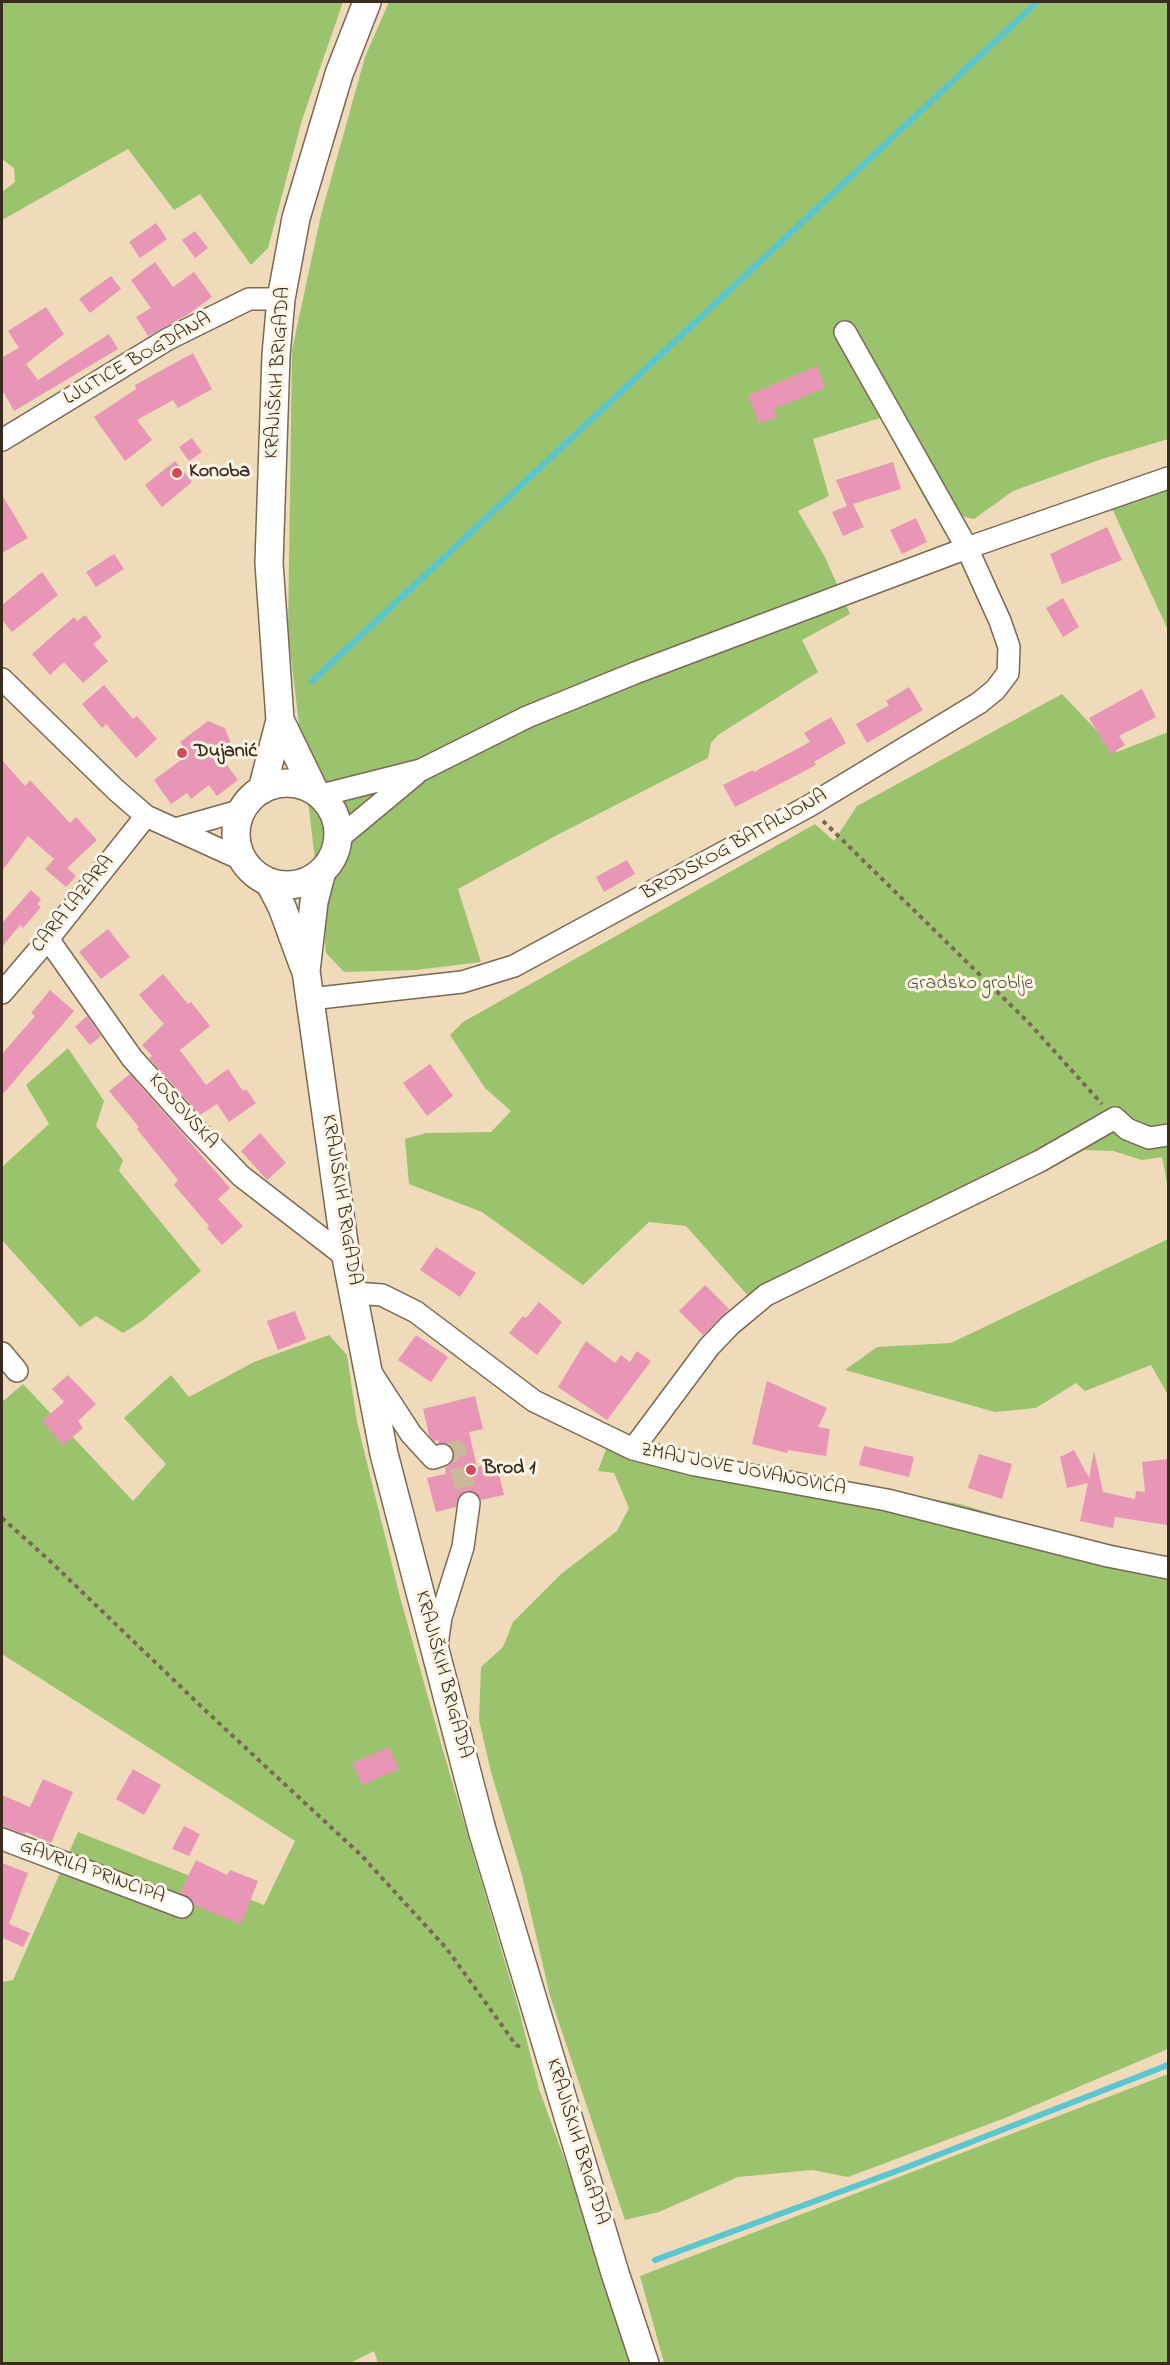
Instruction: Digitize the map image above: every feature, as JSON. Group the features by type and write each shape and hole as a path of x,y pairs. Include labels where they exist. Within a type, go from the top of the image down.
{"main road":[{"name":"KRAJIŠKIH BRIGADA","path":"262,790 280,720 269,563 276,355 281,298 299,207 339,74 367,2"},
{"name":"KRAJIŠKIH BRIGADA","path":"280,720 318,793"},
{"path":"274,784 302,784 318,793 332,808 339,838 336,850 322,871 306,881 288,885 269,882 256,875 243,860 236,837 237,824 242,810 254,795 274,784"},
{"name":"KRAJIŠKIH BRIGADA","path":"306,971 314,902 322,871"},
{"name":"KRAJIŠKIH BRIGADA","path":"269,882 282,907 306,971 346,1257 384,1454 482,1830 645,2364"}],"street":[{"name":"LJUTICE BOGDANA","path":"2,440 168,339 249,299 281,298"},
{"name":"BRODSKOG BATALJONA","path":"310,999 462,982 514,966 809,806 980,703 995,690 1008,673 1009,647 967,548 845,332"},
{"path":"339,838 421,770 526,717 635,673 967,548 1168,478"},
{"path":"2,679 116,790 146,816 243,860"},
{"path":"318,793 421,770"},
{"path":"175,829 242,810"},
{"name":"CARA LAZARA","path":"2,993 146,816"},
{"name":"KOSOVSKA","path":"48,939 132,1058 200,1133 241,1176 346,1257"},
{"path":"633,1449 709,1347 730,1325 766,1295 1040,1161 1115,1118 1127,1129 1149,1138 1168,1135"},
{"name":"ZMAJ JOVE JOVANOVIĆA","path":"354,1293 382,1295 416,1312 534,1401 633,1449 695,1465 887,1500 1108,1556 1168,1568"},
{"path":"2,1353 17,1371"},
{"path":"366,1364 411,1434 433,1458 442,1455"},
{"path":"436,1651 441,1617 464,1547 469,1503"},
{"name":"GAVRILA PRINCIPA","path":"2,1839 182,1906"}],"path":[{"path":"809,806 1028,1022 1115,1118"},
{"path":"2,1518 362,1856 447,1950 516,2045 551,2057"}],"green space":[{"path":"2,2 343,2 302,120 268,248 251,265 200,194 174,210 128,149 2,220 2,192 15,182 14,168 2,159"},
{"path":"389,2 1168,2 1168,439 1099,460 1013,491 974,519 931,510 880,418 813,439 829,496 798,511 825,557 850,614 802,640 818,672 718,735 711,743 708,758 559,834 458,889 481,962 416,970 344,972 326,953 288,632 292,350 321,215 365,57"},
{"path":"1168,482 1168,630 1104,491"},
{"name":"Gradsko groblje","path":"1062,694 1117,752 1168,732 1168,1188 1162,1157 1142,1160 1113,1151 1085,1150 811,1285 803,1271 749,1297 686,1226 649,1222 583,1285 482,1212 409,1184 405,1139 426,1133 491,1132 511,1111 485,1088 450,1035 463,1022 815,824 834,841 857,806"},
{"path":"68,1048 104,1101 96,1126 123,1160 119,1171 201,1271 142,1321 123,1333 96,1316 80,1327 2,1240 2,1167 49,1124 26,1085"},
{"path":"1168,1239 1168,1395 1151,1365 1085,1391 1076,1383 1036,1408 995,1412 845,1370 877,1347 951,1343"},
{"path":"329,1335 347,1355 357,1422 400,1597 442,1747 519,2010 539,2089 587,2221 631,2363 378,2363 374,2351 348,2364 2,2363 2,1982 13,1980 78,1832 264,1905 295,1841 2,1654 2,1402 23,1384 133,1501 166,1464 124,1418 171,1375 189,1397 254,1362"},
{"path":"609,1441 960,1504 1168,1567 1168,2049 1005,2118 848,2177 812,2170 738,2177 659,2212 625,2220 550,1996 522,1875 491,1772 479,1720 481,1667 503,1647 513,1622 561,1574 617,1531 629,1508 614,1473 598,1471"},
{"path":"1168,2074 1168,2363 664,2363 640,2276"}],"building":[{"path":"156,223 167,239 140,258 129,242"},
{"path":"195,231 208,248 195,258 182,240"},
{"path":"155,262 173,287 194,272 212,297 187,315 148,336 136,317 151,308 131,280"},
{"path":"111,276 121,289 90,313 79,299"},
{"path":"46,307 64,334 26,364 38,380 109,334 118,349 14,411 2,393 2,357 19,348 8,331"},
{"path":"193,353 212,389 178,408 173,400 137,420 152,440 125,461 94,417 136,389 135,385"},
{"path":"817,366 825,388 773,409 777,417 759,423 748,395"},
{"path":"192,438 202,452 189,461 179,447"},
{"path":"175,461 192,482 162,507 145,485"},
{"path":"893,462 901,489 853,504 864,527 843,536 832,512 847,506 836,480"},
{"path":"2,495 28,538 2,553"},
{"path":"916,518 927,542 902,554 890,530"},
{"path":"1107,527 1122,560 1062,584 1050,554"},
{"path":"114,554 124,569 96,587 86,572"},
{"path":"42,572 58,595 12,632 2,620 2,605"},
{"path":"1063,598 1079,627 1063,637 1046,608"},
{"path":"85,615 102,637 93,644 108,661 83,683 64,662 50,675 32,654 74,617 77,621"},
{"path":"104,685 133,719 137,716 157,739 136,758 106,724 102,728 82,704"},
{"path":"909,687 923,710 867,743 856,724 889,705 886,701"},
{"path":"1142,689 1156,717 1119,736 1125,745 1111,754 1089,718"},
{"path":"831,717 846,743 814,762 816,765 735,807 723,785 753,770 754,772 810,742 804,733"},
{"path":"208,721 225,728 231,744 224,761 238,780 217,796 209,785 191,799 187,793 171,804 154,780 189,754 180,742"},
{"path":"2,760 25,786 30,780 70,823 76,817 97,840 67,868 76,876 66,887 45,869 54,859 28,836 2,871"},
{"path":"627,860 635,874 604,892 596,877"},
{"path":"31,890 41,899 37,904 41,907 23,928 20,925 2,947 2,923"},
{"path":"108,929 130,957 101,979 79,952"},
{"path":"163,974 188,1004 191,1002 210,1026 180,1050 206,1085 228,1069 243,1091 246,1089 256,1103 229,1122 217,1104 200,1115 149,1058 152,1056 142,1045 164,1024 139,995"},
{"path":"50,990 74,1011 2,1095 2,1054 35,1016 31,1013"},
{"path":"87,1016 101,1036 90,1045 75,1027"},
{"path":"430,1064 453,1096 427,1116 403,1083"},
{"path":"130,1074 230,1188 218,1199 243,1226 222,1245 174,1185 178,1180 109,1091"},
{"path":"260,1133 286,1163 267,1180 241,1151"},
{"path":"436,1247 476,1273 460,1297 420,1270"},
{"path":"705,1285 729,1309 703,1335 679,1311"},
{"path":"539,1302 562,1322 537,1355 509,1333"},
{"path":"295,1311 306,1339 278,1350 267,1321"},
{"path":"416,1335 448,1357 431,1382 398,1360"},
{"path":"586,1341 615,1363 621,1355 630,1362 637,1351 651,1361 607,1420 558,1387"},
{"path":"68,1375 96,1404 78,1421 83,1428 63,1445 42,1421 64,1402 52,1389"},
{"path":"767,1381 827,1408 818,1427 830,1429 826,1456 788,1450 787,1453 752,1444"},
{"name":"Brod 1","path":"475,1396 483,1429 469,1432 477,1467 496,1462 504,1495 481,1500 476,1493 465,1491 459,1496 456,1507 436,1512 427,1478 446,1474 445,1468 452,1463 454,1452 450,1445 439,1443 438,1440 434,1441 429,1435 423,1409"},
{"path":"864,1446 914,1457 909,1477 859,1465"},
{"path":"1074,1450 1089,1478 1094,1451 1103,1492 1135,1499 1136,1491 1145,1492 1142,1462 1168,1459 1167,1525 1115,1517 1113,1528 1080,1521 1088,1483 1067,1488 1060,1457"},
{"path":"979,1454 1012,1464 1002,1499 968,1488"},
{"path":"389,1747 399,1769 362,1785 352,1763"},
{"path":"133,1769 161,1785 144,1815 116,1799"},
{"path":"43,1779 73,1792 51,1843 26,1832 25,1834 2,1826 2,1795 30,1807"},
{"path":"184,1826 200,1834 189,1856 172,1849"},
{"path":"196,1860 227,1875 230,1870 258,1881 241,1924 194,1905 191,1899 180,1893"},
{"path":"2,1863 28,1873 9,1924 30,1933 23,1947 2,1939"}],"waterway":[{"path":"312,681 1037,2"},
{"path":"655,2260 902,2169 1168,2065"}],"tunnel":[{"path":"442,1455 456,1451 469,1503"}],"place":[{"name":"Konoba","path":"177,473"},
{"name":"Dujanić","path":"182,753"},
{"name":"Brod 1","path":"471,1470"}]}
